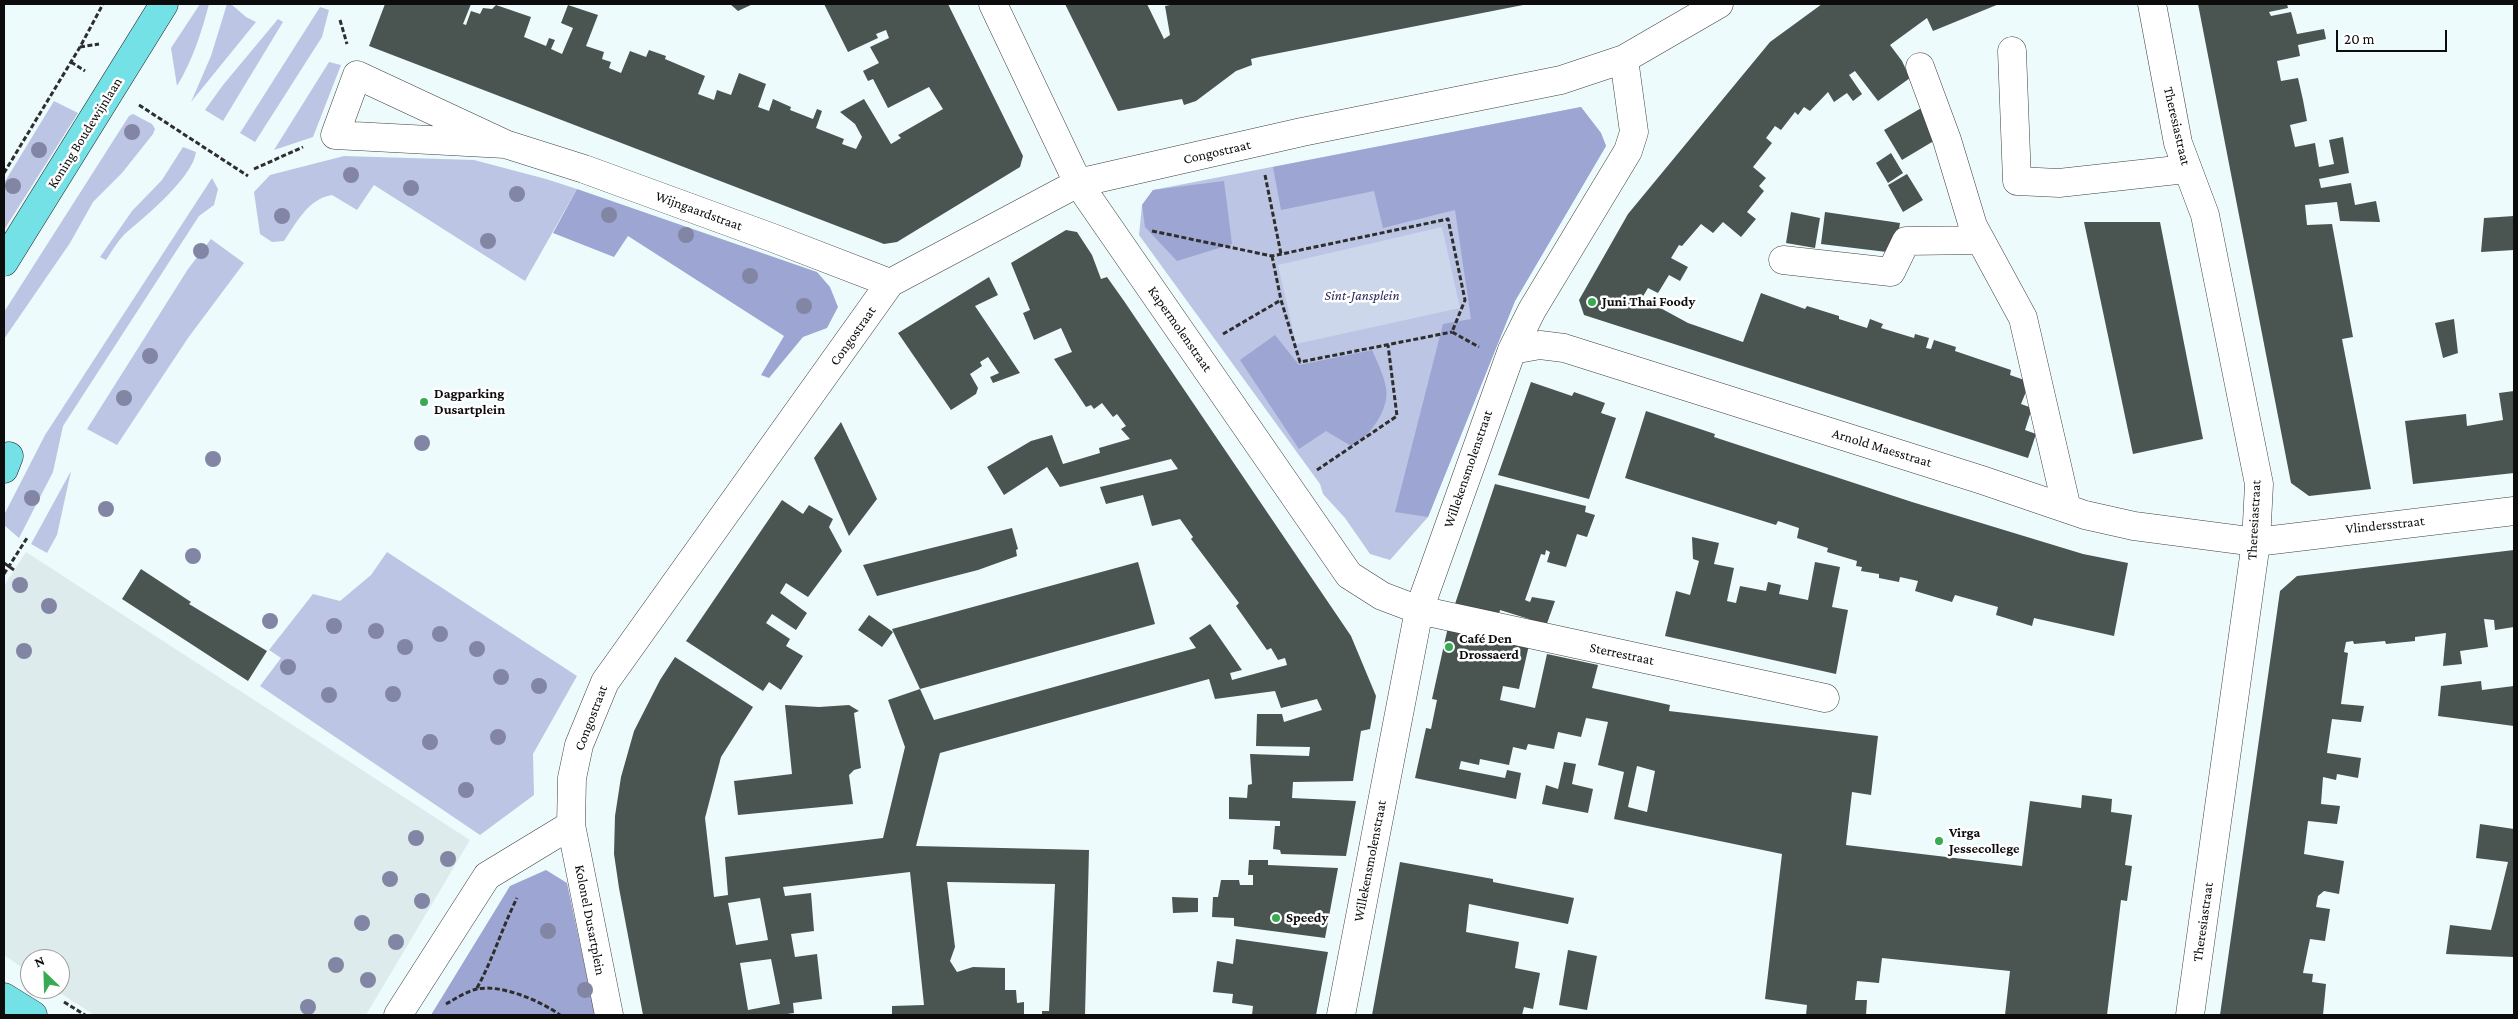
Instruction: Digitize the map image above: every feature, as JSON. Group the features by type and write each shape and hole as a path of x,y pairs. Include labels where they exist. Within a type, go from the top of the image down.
{"main road":[{"name":"Koning Boudewijnlaan","path":"4,262 112,88 160,5"},
{"path":"4,997 33,1015"}],"street":[{"name":"Kapermolenstraat","path":"993,4 1078,183 1349,575 1382,596 1418,610"},
{"path":"1624,59 1719,4"},
{"name":"Theresiastraat","path":"2152,4 2178,144 2205,215 2259,484 2256,542 2190,1015"},
{"path":"2012,51 2017,181 2059,184 2186,169"},
{"name":"Congostraat","path":"570,825 572,778 578,753 605,682 890,284 1078,183 1259,142 1561,80 1624,59"},
{"name":"Willekensmolenstraat","path":"1341,1015 1418,610 1509,356 1532,310 1628,151 1634,132 1624,59"},
{"path":"1920,67 1947,140 1973,226 2023,318 2067,509"},
{"name":"Wijngaardstraat","path":"505,144 335,135 357,75 505,144 584,169 773,238 890,284"},
{"path":"1783,260 1891,272 1906,241 1980,240"},
{"name":"Arnold Maesstraat","path":"1509,356 1540,345 1564,348 2067,509 2134,526 2256,542"},
{"name":"Vlindersstraat","path":"2256,542 2514,510"},
{"name":"Sterrestraat","path":"1418,610 1825,698"},
{"path":"398,1015 488,876 570,825"},
{"name":"Kolonel Dusartplein","path":"570,825 609,1015"}],"path":[{"path":"4,173 80,47 103,4"},
{"path":"71,62 248,176"},
{"path":"254,169 335,135"},
{"path":"1259,142 1281,255"},
{"path":"1106,221 1272,256 1448,219 1465,300 1452,332"},
{"path":"1272,256 1281,300 1300,362 1452,332 1509,356"},
{"path":"1195,352 1281,300"},
{"path":"1290,489 1397,416 1388,344"},
{"path":"4,574 27,538"},
{"path":"4,563 14,570"},
{"path":"477,988 489,967 500,935 517,898"},
{"path":"438,1008 477,988 508,991 543,1003 560,1015"}],"green space":[{"path":"200,4 209,4 196,46 177,86 171,48"},
{"path":"227,4 231,4 246,17 256,22 191,102 211,56"},
{"path":"320,7 329,10 322,37 255,142 240,133"},
{"path":"278,19 283,22 223,121 205,110 223,85"},
{"path":"329,62 341,65 313,137 274,150"},
{"path":"54,101 78,113 4,230 4,183"},
{"name":"Sint-Jansplein","path":"1581,107 1601,133 1606,146 1515,301 1428,517 1390,560 1370,554 1345,518 1323,494 1320,484 1139,235 1142,205 1153,190"},
{"path":"133,114 152,124 155,129 153,134 122,173 93,202 70,243 4,339 4,312 129,116"},
{"path":"183,147 196,152 187,173 168,195 124,235 106,260 100,257 132,211 162,180"},
{"path":"344,156 474,160 577,189 525,281 374,185 357,210 332,195 316,201 310,206 284,241 272,242 260,234 254,192 270,175"},
{"path":"212,178 218,189 214,205 199,216 63,426 53,472 19,538 4,525 4,515 45,435"},
{"path":"1442,227 1460,308 1296,344 1278,265"},
{"path":"211,239 244,263 188,338 117,445 87,429 188,269"},
{"path":"71,471 57,535 47,553 31,544"},
{"path":"387,552 577,676 533,754 534,795 480,835 260,686 281,658 269,650 313,594 340,601 371,575"}],"shaded area":[{"path":"1581,107 1601,133 1606,146 1515,301 1428,517 1395,512 1443,324 1471,319 1455,210 1383,228 1374,191 1281,210 1273,167"},
{"path":"1224,181 1232,244 1177,261 1145,227 1142,205 1153,190"},
{"path":"577,189 817,272 830,287 838,307 827,328 803,337 769,378 761,375 784,336 628,236 614,257 553,233"},
{"path":"1275,335 1299,365 1372,350 1384,378 1386,396 1385,405 1377,422 1365,437 1351,446 1326,431 1299,449 1240,360"},
{"path":"26,552 470,840 366,1015 94,1015 69,999 70,949 20,949 20,966 4,955 4,586"},
{"path":"546,870 567,883 595,1015 431,1015 510,886"}],"building":[{"path":"385,4 471,4 463,24 466,25 471,11 480,14 483,8 492,9 496,5 531,17 524,37 546,46 549,38 555,40 551,49 562,54 573,28 561,23 568,5 598,15 586,46 604,52 602,59 611,62 609,68 621,73 630,51 646,57 649,50 666,56 665,59 705,76 698,94 714,100 717,90 731,95 739,73 766,84 758,107 769,111 773,99 791,107 790,110 813,119 817,109 822,111 816,128 844,139 842,144 856,149 862,137 855,124 840,112 864,99 891,144 901,138 898,135 943,109 929,87 888,108 873,79 868,81 863,71 879,63 870,47 889,38 886,30 876,34 878,38 848,52 824,4 948,4 1023,156 1020,167 897,242 884,244 369,46"},
{"path":"730,4 753,4 738,11"},
{"path":"1065,4 1147,4 1164,39 1170,35 1165,6 1175,4 1523,5 1251,59 1252,65 1236,71 1196,101 1184,105 1182,99 1118,111"},
{"path":"1822,4 1999,4 1933,31 1927,18 1890,45 1902,61 1910,78 1878,101 1855,71 1849,75 1862,94 1853,101 1847,93 1834,102 1828,92 1810,111 1804,107 1798,115 1795,112 1781,130 1775,126 1766,138 1772,143 1753,167 1766,178 1759,186 1764,191 1747,212 1756,219 1741,237 1723,222 1713,233 1701,224 1682,246 1679,245 1671,258 1688,267 1680,281 1669,275 1658,293 1648,288 1642,298 1688,323 1743,342 1761,293 1805,309 1807,306 1839,316 1839,319 1867,328 1870,319 1883,324 1881,328 1914,338 1915,334 1929,338 1926,348 1931,349 1934,340 1956,347 1955,351 2011,370 2010,375 2030,382 2021,404 2032,408 2025,430 2036,434 2028,458 1584,315 1579,300 1628,214 1770,42"},
{"path":"2198,4 2287,4 2288,8 2269,12 2271,16 2291,12 2297,34 2324,29 2326,39 2298,45 2300,56 2277,61 2281,81 2298,78 2303,100 2307,121 2290,125 2295,147 2315,143 2319,167 2334,164 2329,140 2343,137 2349,173 2319,179 2321,188 2351,183 2355,205 2376,201 2380,222 2340,221 2337,202 2305,205 2307,225 2332,224 2353,337 2342,339 2371,489 2309,496 2291,483"},
{"path":"1923,107 1937,139 1902,160 1884,130"},
{"path":"1891,153 1903,173 1888,183 1876,163"},
{"path":"1907,174 1923,200 1903,212 1888,185"},
{"path":"1791,212 1820,218 1815,248 1786,243"},
{"path":"1825,212 1900,223 1895,253 1821,244"},
{"path":"2514,216 2514,250 2481,252 2484,218"},
{"path":"2084,222 2160,222 2203,439 2133,454"},
{"path":"1066,230 1077,232 1092,255 1101,279 1107,277 1124,301 1351,636 1376,696 1370,729 1361,731 1353,781 1293,782 1292,798 1356,801 1346,856 1281,854 1280,850 1273,849 1275,826 1280,826 1280,821 1229,819 1229,797 1247,798 1248,785 1252,784 1250,754 1309,756 1310,747 1256,746 1257,714 1282,714 1284,722 1322,710 1317,699 1281,708 1275,691 1215,699 1209,679 940,753 916,846 1089,850 1085,1015 1042,1015 1042,1011 1049,1011 1055,884 947,882 955,947 950,961 957,972 973,967 1005,968 1005,990 1016,990 1017,1003 1024,1002 1024,1015 892,1015 892,1006 924,1005 910,872 783,887 785,896 811,893 814,931 791,934 795,957 817,954 822,999 793,1003 794,1013 780,1015 643,1015 614,854 615,816 621,777 634,731 660,680 675,657 753,707 721,757 705,818 714,897 728,895 725,857 883,838 905,747 888,700 920,689 934,720 1196,648 1189,638 1210,624 1242,670 1230,673 1232,680 1287,665 1285,658 1278,660 1271,648 1267,650 1236,606 1239,603 1191,539 1193,537 1180,519 1152,526 1143,495 1106,504 1100,487 1178,469 1171,459 1060,487 1047,467 1004,495 987,467 1031,441 1052,435 1063,464 1100,453 1099,448 1130,439 1121,429 1126,426 1117,414 1113,417 1102,403 1094,409 1091,405 1086,407 1054,359 1072,352 1061,328 1034,340 1023,313 1030,310 1011,263","holes":["760,898 768,940 736,945 728,903","771,959 780,1004 748,1010 740,963"]},
{"path":"989,277 998,295 975,306 1020,373 993,383 990,377 999,373 988,357 980,362 982,366 970,374 978,388 976,394 951,410 898,333"},
{"path":"2454,319 2458,353 2443,358 2435,323"},
{"path":"1531,382 1572,396 1574,392 1605,403 1601,413 1616,418 1589,499 1498,475"},
{"path":"2514,391 2514,473 2413,484 2405,421 2466,414 2467,426 2503,420 2499,393"},
{"path":"1646,411 1715,434 1714,437 1912,502 2083,554 2128,563 2114,636 2034,618 2032,626 1996,615 1998,607 1955,595 1952,602 1915,591 1918,581 1900,577 1899,582 1879,578 1879,574 1861,571 1862,567 1856,566 1857,561 1827,552 1828,548 1797,538 1799,528 1778,521 1776,525 1625,478"},
{"path":"841,422 877,499 849,536 814,458"},
{"path":"1495,484 1586,506 1585,512 1595,515 1587,537 1577,534 1566,567 1547,562 1550,552 1546,550 1545,555 1541,554 1525,600 1530,602 1532,597 1555,601 1544,632 1526,627 1529,619 1500,610 1497,622 1453,610"},
{"path":"782,500 803,514 809,505 833,519 829,527 842,551 808,597 786,583 780,593 807,613 796,630 772,614 766,623 790,639 786,646 803,656 781,690 769,682 763,691 686,641"},
{"path":"1012,528 1018,549 1016,550 1017,556 978,570 877,596 863,565"},
{"path":"1692,537 1719,543 1714,564 1734,568 1727,601 1736,603 1740,586 1766,591 1768,582 1781,585 1779,594 1808,600 1815,562 1840,567 1832,607 1848,610 1836,674 1665,636 1676,591 1690,595 1699,561 1693,559"},
{"path":"2514,550 2514,627 2495,630 2494,620 2484,619 2488,647 2460,651 2462,664 2443,666 2446,633 2415,637 2415,641 2386,644 2385,641 2354,644 2353,641 2346,642 2344,652 2348,653 2341,704 2364,706 2361,722 2332,719 2327,753 2361,758 2358,778 2337,774 2336,780 2323,777 2321,804 2340,806 2337,824 2308,821 2304,854 2344,861 2339,894 2324,891 2318,896 2316,907 2330,909 2325,941 2310,939 2303,973 2313,974 2312,982 2326,984 2323,1015 2220,1015 2280,591 2297,576"},
{"path":"1138,562 1155,624 920,689 892,629"},
{"path":"141,569 191,602 189,604 267,651 248,681 122,599"},
{"path":"869,615 893,632 882,647 858,630"},
{"name":"Virga Jessecollege","path":"1448,627 1529,645 1519,689 1503,686 1500,700 1535,708 1547,654 1598,665 1592,688 1670,705 1669,711 1878,736 1871,795 1852,792 1846,845 2022,866 2030,801 2081,808 2082,795 2112,799 2111,812 2132,815 2125,865 2132,866 2127,901 2121,900 2107,1015 2005,1015 2010,971 1882,958 1879,983 1857,981 1855,1000 1867,1000 1866,1015 1806,1015 1807,1005 1765,999 1782,854 1614,819 1624,772 1598,765 1608,722 1586,718 1581,737 1558,732 1554,749 1528,744 1526,750 1513,747 1509,765 1480,759 1479,765 1461,761 1459,769 1505,778 1507,770 1521,773 1516,799 1415,778 1426,728 1431,729 1437,700 1432,699","holes":["1637,766 1655,771 1647,812 1628,807"]},
{"path":"2481,681 2482,690 2514,686 2514,726 2438,716 2441,686"},
{"path":"785,705 819,707 849,705 859,711 854,713 861,768 854,770 849,775 853,804 738,815 734,781 792,774"},
{"path":"1564,762 1576,764 1572,784 1593,789 1588,813 1542,804 1546,785 1558,789"},
{"path":"2480,824 2514,829 2514,957 2446,954 2450,925 2491,930 2495,915 2508,862 2476,858"},
{"path":"1249,860 1268,860 1268,865 1338,868 1325,938 1234,926 1234,918 1212,917 1213,897 1218,897 1221,880 1239,880 1240,885 1253,885 1253,875 1248,875"},
{"path":"1400,862 1493,879 1493,882 1574,898 1568,924 1469,904 1466,932 1519,942 1515,968 1540,973 1533,1009 1524,1007 1522,1015 1372,1015"},
{"path":"1172,897 1198,898 1198,912 1173,913"},
{"path":"1236,939 1328,952 1316,1015 1252,1015 1253,1006 1232,1003 1233,994 1213,992 1217,961 1233,964"},
{"path":"1568,950 1597,956 1587,1010 1559,1005"}],"place":[{"name":"Juni Thai Foody","path":"1592,302"},
{"name":"Dagparking Dusartplein","path":"424,402"},
{"name":"Café Den Drossaerd","path":"1449,647"},
{"name":"Virga Jessecollege","path":"1939,841"},
{"name":"Speedy","path":"1276,918"}]}
